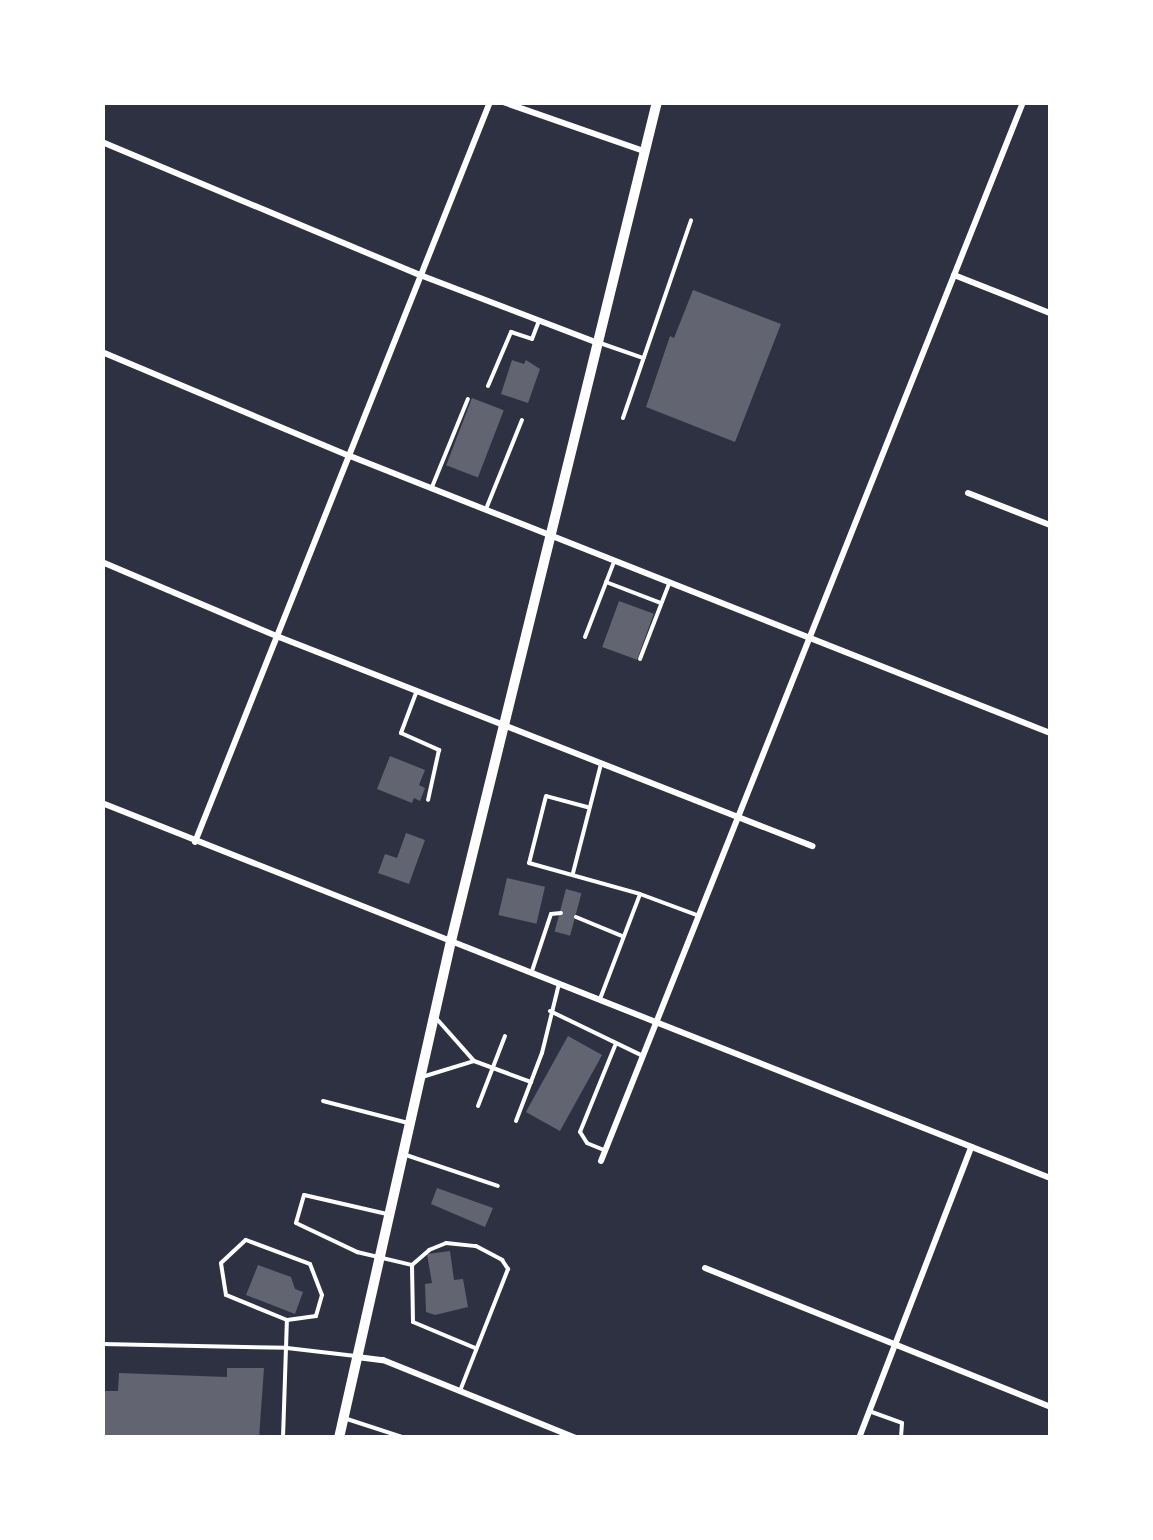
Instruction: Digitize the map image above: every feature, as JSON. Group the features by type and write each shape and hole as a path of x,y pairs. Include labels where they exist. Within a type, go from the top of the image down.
{"main road":[{"path":"338,1438 451,940 595,342 658,102"}],"street":[{"path":"195,842 490,102"},
{"path":"503,102 644,151"},
{"path":"601,1160 1023,102"},
{"path":"102,142 420,275 595,342"},
{"path":"954,276 1050,313"},
{"path":"102,352 350,456 1050,732"},
{"path":"968,493 1050,525"},
{"path":"102,562 279,637 812,846"},
{"path":"102,803 1050,1178"},
{"path":"859,1438 971,1147"},
{"path":"705,1268 1050,1407"},
{"path":"356,1356 383,1360 576,1438"}],"lane":[{"path":"623,418 691,220"},
{"path":"488,386 511,332 532,339 539,321"},
{"path":"595,342 643,358"},
{"path":"432,487 468,399"},
{"path":"486,510 522,420"},
{"path":"585,636 614,560"},
{"path":"640,659 670,581"},
{"path":"606,582 661,604"},
{"path":"416,691 401,733 439,750 428,800"},
{"path":"573,873 601,764"},
{"path":"587,807 546,796 528,863 573,873 699,916"},
{"path":"600,1000 640,894"},
{"path":"531,972 551,914 562,913"},
{"path":"576,917 624,937"},
{"path":"516,1121 542,1054 559,984"},
{"path":"550,1010 608,1036 616,1046 643,1056"},
{"path":"434,1014 449,1037 474,1060 531,1082"},
{"path":"478,1106 505,1036"},
{"path":"605,1150 588,1143 580,1132 616,1046"},
{"path":"419,1079 474,1060"},
{"path":"322,1100 408,1123"},
{"path":"402,1154 430,1159 498,1186"},
{"path":"388,1214 304,1195 296,1223 378,1258 412,1265"},
{"path":"246,1240 310,1264 322,1295 316,1316 286,1320 226,1295 221,1263 246,1240"},
{"path":"460,1391 477,1348 508,1269 490,1252 461,1243 429,1250 412,1265 413,1322 477,1348"},
{"path":"283,1438 286,1320"},
{"path":"102,1344 287,1348 356,1356"},
{"path":"870,1410 902,1423 901,1438"},
{"path":"343,1418 405,1438"}],"building":[{"path":"693,290 781,324 735,442 646,407 670,336 674,338"},
{"path":"512,360 524,364 526,360 540,369 528,403 501,394"},
{"path":"472,398 504,410 478,477 446,465"},
{"path":"619,601 654,614 637,660 602,647"},
{"path":"390,756 425,770 419,785 425,788 420,801 414,798 412,803 377,789"},
{"path":"406,833 425,840 409,884 378,873 385,854 397,858"},
{"path":"507,878 545,887 536,924 498,915"},
{"path":"566,889 581,893 570,936 555,932"},
{"path":"568,1036 602,1055 560,1131 526,1112"},
{"path":"437,1188 493,1208 485,1227 431,1204"},
{"path":"450,1251 454,1280 463,1279 468,1307 435,1315 426,1312 425,1284 432,1283 427,1254"},
{"path":"258,1265 291,1277 295,1289 303,1292 295,1314 246,1295"},
{"path":"227,1368 264,1368 259,1438 102,1438 102,1391 118,1391 119,1373 227,1377"}]}
